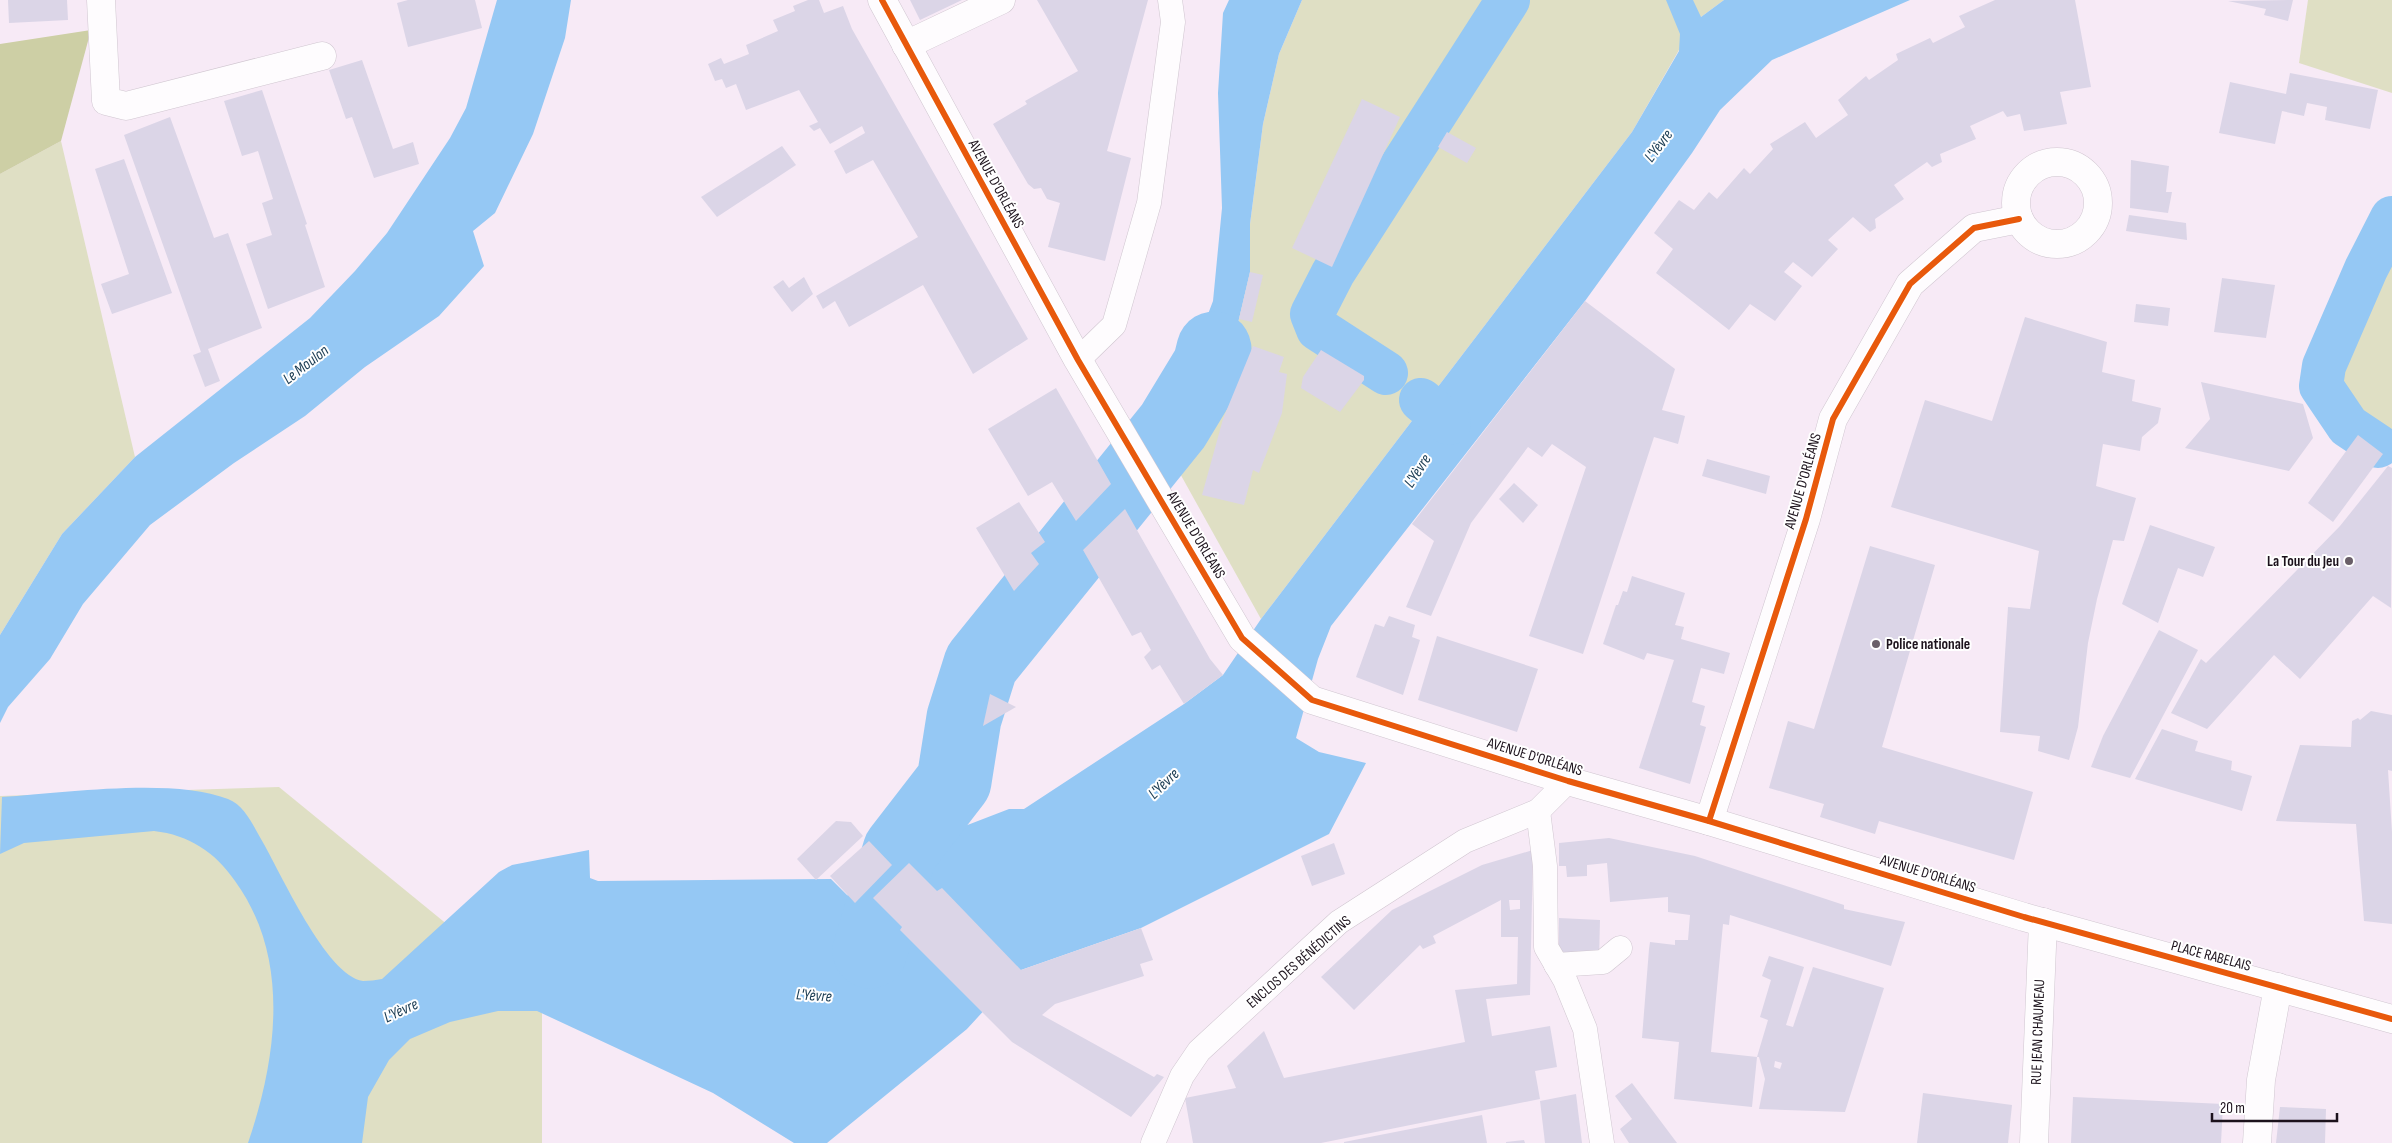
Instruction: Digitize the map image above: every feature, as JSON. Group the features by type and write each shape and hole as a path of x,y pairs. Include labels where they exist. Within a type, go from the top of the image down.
{"main road":[{"path":"101,0 106,101 126,106 322,56"},
{"name":"AVENUE D'ORLÉANS","path":"882,0 1078,360 1242,638 1312,700 1568,781 1709,821 2033,919"},
{"path":"906,44 1001,0"},
{"name":"AVENUE D'ORLÉANS","path":"1709,821 1806,518 1833,419 1910,284 1974,228 2019,219"},
{"name":"PLACE RABELAIS","path":"2033,919 2392,1019"},
{"name":"RUE JEAN CHAUMEAU","path":"2033,919 2034,1143"},
{"path":"2257,1143 2261,1080 2278,987"}],"lane":[{"path":"1078,360 1114,325 1149,203 1174,22 1170,0"},
{"name":"ENCLOS DES BÉNÉDICTINS","path":"1153,1143 1182,1076 1199,1051 1339,922 1464,841 1538,811 1568,781"},
{"path":"1538,811 1545,866 1546,947 1585,1029 1602,1143"},
{"path":"1556,965 1603,962 1620,948"}],"green space":[{"path":"1302,0 1724,0 1701,17 1691,29 1632,132 1261,619 1178,470 1224,363 1239,319 1250,272 1250,224 1263,124 1279,54"},
{"path":"2308,0 2392,0 2392,93 2299,63"},
{"path":"91,30 61,141 0,174 0,44"},
{"path":"61,141 135,457 62,534 0,635 0,174"},
{"path":"2392,223 2392,446 2324,389"},
{"path":"279,787 542,1002 542,1143 0,1143 0,796"}],"water":[{"name":"Le Moulon","path":"497,0 571,0 565,38 533,134 495,213 473,231 484,266 439,316 365,367 305,416 234,463 150,525 83,604 50,659 8,707 0,723 0,635 62,534 135,457 310,318 355,271 387,233 450,138 466,108"},
{"path":"1229,0 1302,0 1279,54 1263,124 1250,224 1250,272 1239,319 1224,363 1178,470 1154,419 1183,380 1213,301 1222,208 1218,93 1223,13"},
{"name":"L'Yèvre","path":"1666,0 1693,0 1701,17 1724,0 1910,0 1772,60 1720,110 1692,153 1585,301 1331,626 1318,659 1296,738 1319,752 1366,763 1329,834 1141,928 1021,970 967,1029 827,1143 794,1143 713,1093 537,1011 498,1011 450,1022 410,1039 389,1060 368,1097 362,1143 248,1143 266,1077 271,1043 273,1009 271,975 265,942 253,911 227,871 210,853 190,841 179,836 154,831 24,843 0,854 2,797 117,788 148,788 205,792 228,799 239,806 251,822 319,942 334,961 349,975 363,981 382,979 499,872 512,865 589,850 590,878 598,881 831,879 855,903 892,865 900,851 1009,809 1024,809 1184,704 1223,675 1261,619 1632,132 1679,51 1680,34"}],"building":[{"path":"8,0 67,0 68,20 9,23"},
{"path":"408,0 475,0 482,28 408,47 397,3"},
{"path":"808,0 819,0 824,13 843,6 852,29 1028,339 973,374 923,285 849,327 835,301 823,309 816,296 918,237 873,160 846,174 834,151 865,133 862,126 830,144 820,128 814,131 809,126 818,122 799,90 746,110 736,84 726,88 722,79 715,81 708,64 721,58 724,64 749,54 746,45 778,31 773,20 795,11 793,6"},
{"path":"910,0 962,0 920,20"},
{"path":"1037,0 1148,0 1107,151 1131,158 1105,261 1048,247 1060,203 1047,199 1041,188 1034,189 1028,184 993,124 1027,104 1025,101 1078,71"},
{"path":"1995,0 2075,0 2091,87 2060,92 2067,124 2024,131 2020,114 2007,117 2003,111 1970,126 1976,139 1940,154 1942,162 1932,167 1927,162 1894,185 1904,199 1875,219 1876,228 1870,232 1853,217 1828,240 1838,249 1812,277 1793,262 1784,272 1802,286 1775,321 1750,304 1729,330 1656,273 1673,249 1654,233 1679,200 1694,210 1709,192 1717,199 1744,168 1750,174 1773,149 1770,144 1805,122 1816,138 1848,115 1838,100 1866,76 1869,80 1898,60 1896,54 1930,38 1933,43 1965,27 1959,16"},
{"path":"2293,0 2288,21 2264,15 2266,9 2228,1"},
{"path":"362,60 393,149 413,142 419,164 374,178 352,117 346,119 329,70"},
{"path":"2290,73 2378,90 2370,129 2325,120 2327,107 2307,103 2304,116 2282,111 2275,144 2219,133 2230,82 2286,94"},
{"path":"262,90 307,224 305,225 325,287 268,309 246,244 272,235 262,203 273,199 258,151 242,156 224,101"},
{"path":"1362,99 1400,117 1332,267 1292,248"},
{"path":"170,117 214,238 228,233 262,328 208,349 220,381 205,387 193,355 201,352 124,135"},
{"path":"1447,132 1476,148 1467,163 1438,147"},
{"path":"782,146 796,165 717,217 701,197"},
{"path":"124,159 172,293 112,314 101,284 129,274 95,169"},
{"path":"2131,160 2169,166 2166,192 2172,192 2168,213 2130,208"},
{"path":"2129,215 2186,223 2187,240 2126,231"},
{"path":"1250,272 1263,275 1252,322 1239,319"},
{"path":"804,277 813,294 792,312 773,287 783,280 789,288"},
{"path":"2222,278 2275,285 2266,338 2214,332"},
{"path":"1585,301 1675,369 1662,410 1685,416 1678,444 1654,437 1583,654 1529,636 1586,467 1552,444 1542,457 1528,447 1471,523 1431,616 1406,607 1434,541 1412,524"},
{"path":"2136,304 2170,308 2168,326 2134,322"},
{"path":"2025,317 2107,342 2102,372 2135,380 2132,401 2161,408 2158,423 2142,437 2140,451 2103,444 2096,486 2136,498 2124,541 2113,540 2097,599 2088,643 2078,727 2069,760 2038,751 2040,736 2000,732 2008,607 2030,609 2039,551 1891,507 1925,400 1992,421"},
{"path":"1253,346 1284,357 1279,372 1287,374 1282,413 1259,473 1253,470 1244,505 1202,495 1223,419"},
{"path":"1321,350 1364,376 1364,380 1340,412 1301,388 1303,377"},
{"path":"2201,382 2303,404 2313,438 2289,471 2185,448 2210,419"},
{"path":"1056,388 1111,484 1076,521 1052,482 1028,496 988,429"},
{"path":"2358,435 2383,454 2333,522 2308,503"},
{"path":"1707,459 1770,476 1766,494 1702,476"},
{"name":"La Tour du Jeu","path":"2388,466 2392,468 2391,608 2373,596 2300,679 2274,655 2207,729 2171,713 2201,659 2206,663 2340,526"},
{"path":"1514,483 1538,505 1523,523 1499,499"},
{"path":"1019,502 1045,542 1031,553 1039,564 1014,591 976,528"},
{"path":"1125,509 1210,659 1223,675 1184,704 1160,665 1152,670 1144,657 1151,650 1141,632 1132,636 1083,550"},
{"path":"2150,525 2215,547 2203,577 2178,568 2158,623 2122,604"},
{"name":"Police nationale","path":"1870,546 1935,565 1882,747 2033,792 2014,860 1879,821 1875,834 1820,817 1824,804 1769,788 1788,721 1814,729"},
{"path":"1632,576 1685,593 1675,625 1684,627 1681,639 1730,653 1724,674 1701,668 1692,702 1705,706 1700,725 1706,727 1690,784 1639,768 1674,660 1647,653 1644,660 1603,644 1616,605 1618,605 1623,591 1627,592"},
{"path":"1389,616 1415,625 1412,637 1420,640 1403,695 1356,677 1375,624 1384,627"},
{"path":"2159,630 2198,650 2130,778 2091,767 2103,736"},
{"path":"1437,636 1538,669 1517,732 1418,700"},
{"path":"990,694 1016,707 983,726"},
{"path":"2371,711 2392,715 2392,771 2388,770 2392,832 2392,924 2364,921 2356,824 2276,821 2300,745 2351,747 2352,721 2358,718 2360,720"},
{"path":"2162,729 2198,741 2195,751 2232,761 2231,770 2252,776 2242,811 2135,779"},
{"path":"836,821 851,822 863,836 816,880 797,859"},
{"path":"1609,838 1695,856 1844,905 1844,909 1905,922 1891,966 1730,915 1729,925 1723,924 1711,1052 1757,1057 1752,1107 1674,1099 1679,1042 1642,1038 1649,949 1650,942 1675,945 1675,940 1688,940 1690,915 1668,912 1668,897 1610,902 1607,863 1587,865 1587,876 1567,877 1566,866 1559,866 1559,843"},
{"path":"869,841 892,865 855,903 830,876"},
{"path":"1334,843 1345,874 1312,886 1301,856"},
{"path":"1533,850 1530,995 1486,999 1492,1036 1550,1026 1557,1067 1535,1071 1540,1099 1321,1143 1193,1143 1185,1098 1236,1088 1227,1066 1264,1031 1284,1078 1465,1042 1455,990 1517,984 1518,937 1501,937 1501,900 1433,936 1436,943 1423,949 1420,945 1354,1010 1321,977 1392,910 1482,865","holes":["1509,900 1520,900 1520,909 1510,910"]},
{"path":"909,863 937,891 942,888 1021,970 1141,928 1153,960 1140,964 1144,976 1055,1004 1042,1015 1154,1077 1157,1074 1164,1077 1131,1117 1012,1042 900,930 902,927 873,898"},
{"path":"1559,918 1600,920 1599,959 1559,955"},
{"path":"1769,956 1804,967 1786,1025 1793,1027 1813,967 1884,988 1845,1112 1759,1109 1765,1079 1759,1057 1757,1057 1768,1020 1760,1017 1771,980 1762,976","holes":["1775,1061 1782,1063 1780,1069 1774,1067"]},
{"path":"1632,1083 1677,1143 1629,1143 1620,1129 1632,1119 1615,1096"},
{"path":"1923,1093 2012,1105 2008,1143 1917,1143"},
{"path":"1576,1094 1582,1143 1545,1143 1540,1101"},
{"path":"2073,1097 2223,1104 2221,1143 2071,1143"},
{"path":"2280,1107 2326,1109 2325,1143 2276,1143"},
{"path":"1482,1115 1487,1143 1344,1143 1344,1142"},
{"path":"1524,1140 1525,1143 1506,1143 1506,1142"}],"waterway":[{"path":"1386,373 1318,329 1312,314 1333,273 1508,0"},
{"path":"2378,446 2348,426 2321,386 2324,366 2366,269 2392,218"},
{"path":"870,951 900,851 954,781 964,718 981,664 1173,426 1210,365 1214,349"},
{"path":"1421,400 1449,423"}],"cycle path":[{"path":"882,0 1078,360 1242,638 1312,700 1568,781 1709,821 2024,917 2392,1019"},
{"path":"1709,821 1806,519 1833,419 1910,284 1974,228 2019,219"}],"place":[{"name":"La Tour du Jeu","path":"2349,561"},
{"name":"Police nationale","path":"1876,644"}]}
